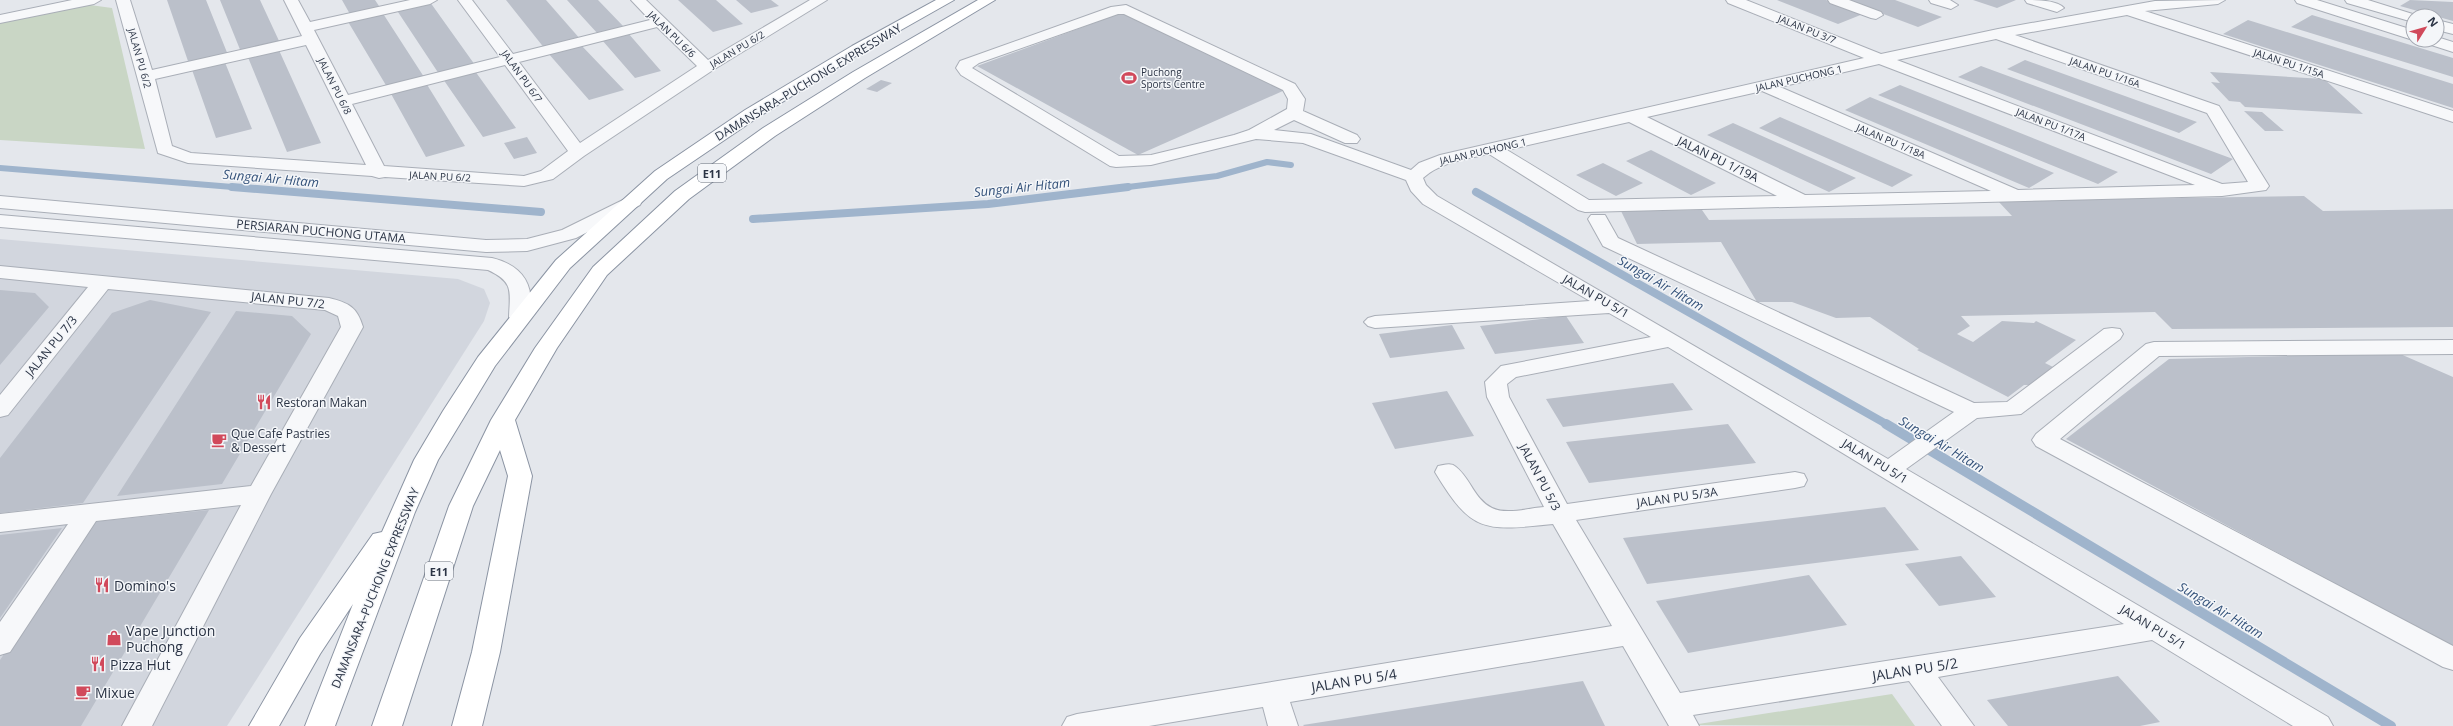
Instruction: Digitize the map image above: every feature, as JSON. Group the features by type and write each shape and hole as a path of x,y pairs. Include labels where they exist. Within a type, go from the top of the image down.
{"highway":[{"name":"DAMANSARA–PUCHONG EXPRESSWAY","path":"320,726 402,512 454,410 486,362 520,317 564,264 661,175 751,114 857,50 946,0"},
{"name":"DAMANSARA–PUCHONG EXPRESSWAY","path":"387,726 461,506 503,420 546,348 600,271 682,195 776,128 859,75 988,0"},
{"path":"467,726 486,652 520,476 503,420"},
{"path":"264,726 310,646 402,512"}],"street":[{"path":"0,19 94,0"},
{"name":"JALAN PU 6/2","path":"123,0 146,76 164,149 179,156 379,173 524,181 548,175 578,152 812,2"},
{"name":"JALAN PU 6/8","path":"291,0 379,173"},
{"path":"146,76 430,0"},
{"name":"JALAN PU 6/7","path":"466,0 578,152"},
{"name":"JALAN PU 6/6","path":"638,0 707,68"},
{"name":"JALAN PU 3/7","path":"1733,0 1880,59"},
{"path":"1835,0 1876,15"},
{"path":"1936,0 1951,5"},
{"path":"2032,0 2057,8"},
{"name":"JALAN PUCHONG 1","path":"1420,172 1440,160 1880,59 1998,34 2155,4 2218,0"},
{"path":"2302,0 2405,32"},
{"path":"2352,0 2405,16"},
{"path":"1126,8 1289,87 1295,93 1298,102 1293,114 1255,134 1151,160 1116,162 967,72 964,68 966,64 973,60 1126,8"},
{"name":"JALAN PU 1/15A","path":"2126,10 2453,117"},
{"path":"343,101 660,22"},
{"name":"JALAN PU 1/16A","path":"1998,34 2213,110 2260,186 2222,190"},
{"name":"JALAN PU 1/17A","path":"1880,59 2222,190"},
{"name":"JALAN PU 1/18A","path":"1764,86 2018,196"},
{"path":"1293,114 1351,139 1420,172"},
{"name":"JALAN PU 1/19A","path":"1633,116 1803,201"},
{"path":"1255,134 1304,138 1420,172"},
{"path":"1493,149 1591,213 1610,242 1971,411 2013,408 2112,334"},
{"name":"JALAN PU 5/1","path":"1420,172 1417,187 1430,200 1671,340 1899,463 2156,629 2318,726"},
{"path":"1591,213 1803,201 2222,190"},
{"name":"PERSIARAN PUCHONG UTAMA","path":"0,202 486,246 527,245 569,234 632,201"},
{"name":"PERSIARAN PUCHONG UTAMA","path":"0,221 492,264 516,276 520,286 520,317"},
{"name":"JALAN PU 7/2","path":"0,272 330,304 348,313 352,327 259,494 137,726"},
{"name":"JALAN PU 7/3","path":"0,410 103,282"},
{"path":"1375,322 1614,306"},
{"name":"JALAN PU 5/3","path":"1671,340 1509,371 1496,382 1498,397 1560,514 1678,716"},
{"path":"2453,347 2154,349 2044,440 2453,659"},
{"path":"1899,463 1971,411"},
{"name":"JALAN PU 5/3A","path":"1447,472 1470,504 1484,515 1502,520 1560,514 1795,480"},
{"path":"0,523 259,494"},
{"path":"0,644 88,514"},
{"name":"JALAN PU 5/2","path":"1678,716 1916,669 2156,629"},
{"name":"JALAN PU 5/4","path":"1077,726 1631,634"},
{"path":"1916,669 1958,726"},
{"path":"1273,693 1282,726"}],"shaded area":[{"path":"0,239 458,279 484,289 490,303 484,321 227,726 0,726"}],"green space":[{"path":"90,5 112,8 145,149 0,140 0,23"},
{"path":"1892,694 1915,726 1692,725"}],"building":[{"path":"167,0 206,0 228,55 189,64"},
{"path":"220,0 260,0 280,43 241,52"},
{"path":"342,0 375,0 381,9 351,16"},
{"path":"506,0 546,0 581,40 545,49"},
{"path":"567,0 598,0 624,27 598,34"},
{"path":"678,0 716,0 743,24 713,32"},
{"path":"736,0 771,0 779,6 751,13"},
{"path":"1777,0 1826,0 1863,14 1838,24"},
{"path":"1846,0 1895,0 1942,17 1918,27"},
{"path":"1973,0 2016,0 1997,8"},
{"path":"2410,0 2453,2 2453,21 2445,19 2445,8 2407,8 2400,6"},
{"path":"430,2 475,65 439,74 396,9"},
{"path":"382,12 424,77 387,87 347,20"},
{"name":"Puchong Sports Centre","path":"1121,13 1285,90 1138,155 977,66"},
{"path":"2312,15 2405,43 2405,48 2420,48 2453,58 2453,77 2291,27"},
{"path":"2248,20 2453,84 2453,108 2223,34"},
{"path":"628,33 661,71 635,78 602,40"},
{"path":"581,45 624,90 589,100 548,53"},
{"path":"278,48 321,143 287,152 247,55"},
{"path":"224,60 252,129 216,138 191,67"},
{"path":"2025,60 2197,122 2179,133 2007,69"},
{"path":"1981,66 2233,159 2211,174 1958,77"},
{"path":"475,71 516,128 483,137 443,79"},
{"path":"2210,72 2324,79 2363,114 2245,107 2240,102 2229,101 2211,82 2220,83"},
{"path":"881,80 892,83 877,92 866,89"},
{"path":"426,83 465,146 426,157 390,92"},
{"path":"1900,85 2118,172 2098,184 1878,95"},
{"path":"1870,97 2054,173 2029,188 1845,110"},
{"path":"2244,111 2262,112 2284,131 2265,131"},
{"path":"1780,117 1913,175 1892,187 1759,128"},
{"path":"1733,123 1856,178 1829,192 1707,135"},
{"path":"527,137 537,153 514,159 504,143"},
{"path":"1651,150 1716,183 1691,195 1626,161"},
{"path":"1603,163 1643,183 1616,196 1576,175"},
{"path":"2304,196 2323,211 2453,209 2453,327 2172,329 2155,312 1961,316 1970,326 1957,334 1973,342 2002,321 2034,323 2036,321 2076,340 2045,363 2053,367 2029,385 2024,385 2008,397 1917,350 1919,349 1870,317 1836,318 1792,302 1757,302 1721,242 1637,244 1621,211 1702,210 1709,220 2012,216 1998,201"},
{"path":"0,290 35,293 49,307 0,365"},
{"path":"150,300 211,312 83,503 0,513 0,458 112,313"},
{"path":"236,311 292,316 311,334 222,484 117,496"},
{"path":"1566,316 1584,343 1495,354 1480,326"},
{"path":"1452,325 1465,349 1390,358 1379,334"},
{"path":"2398,353 2453,377 2453,647 2066,439 2169,359"},
{"path":"1673,383 1693,410 1563,427 1546,399"},
{"path":"1447,391 1474,436 1395,449 1372,403"},
{"path":"1728,424 1756,463 1589,483 1566,442"},
{"path":"1885,507 1919,550 1647,584 1623,538"},
{"path":"209,510 81,726 0,726 0,660 93,522"},
{"path":"62,528 0,618 0,535"},
{"path":"1961,556 1996,597 1939,606 1905,564"},
{"path":"1809,575 1847,625 1688,653 1656,601"},
{"path":"2118,676 2160,722 2140,726 2008,726 1987,700"},
{"path":"1583,681 1605,726 1303,725"}],"waterway":[{"name":"Sungai Air Hitam","path":"1120,188 1217,176 1267,162 1291,165"},
{"name":"Sungai Air Hitam","path":"0,168 245,188"},
{"name":"Sungai Air Hitam","path":"232,187 541,212"},
{"name":"Sungai Air Hitam","path":"753,219 988,204 1128,187"},
{"name":"Sungai Air Hitam","path":"1476,192 1888,425"},
{"name":"Sungai Air Hitam","path":"1886,424 2391,726"}],"place":[{"name":"Puchong Sports Centre","path":"1129,78"},
{"name":"Restoran Makan","path":"264,402"},
{"name":"Que Cafe Pastries & Dessert","path":"219,440"},
{"name":"Domino's","path":"102,585"},
{"name":"Vape Junction Puchong","path":"114,638"},
{"name":"Pizza Hut","path":"98,664"},
{"name":"Mixue","path":"83,692"}]}
